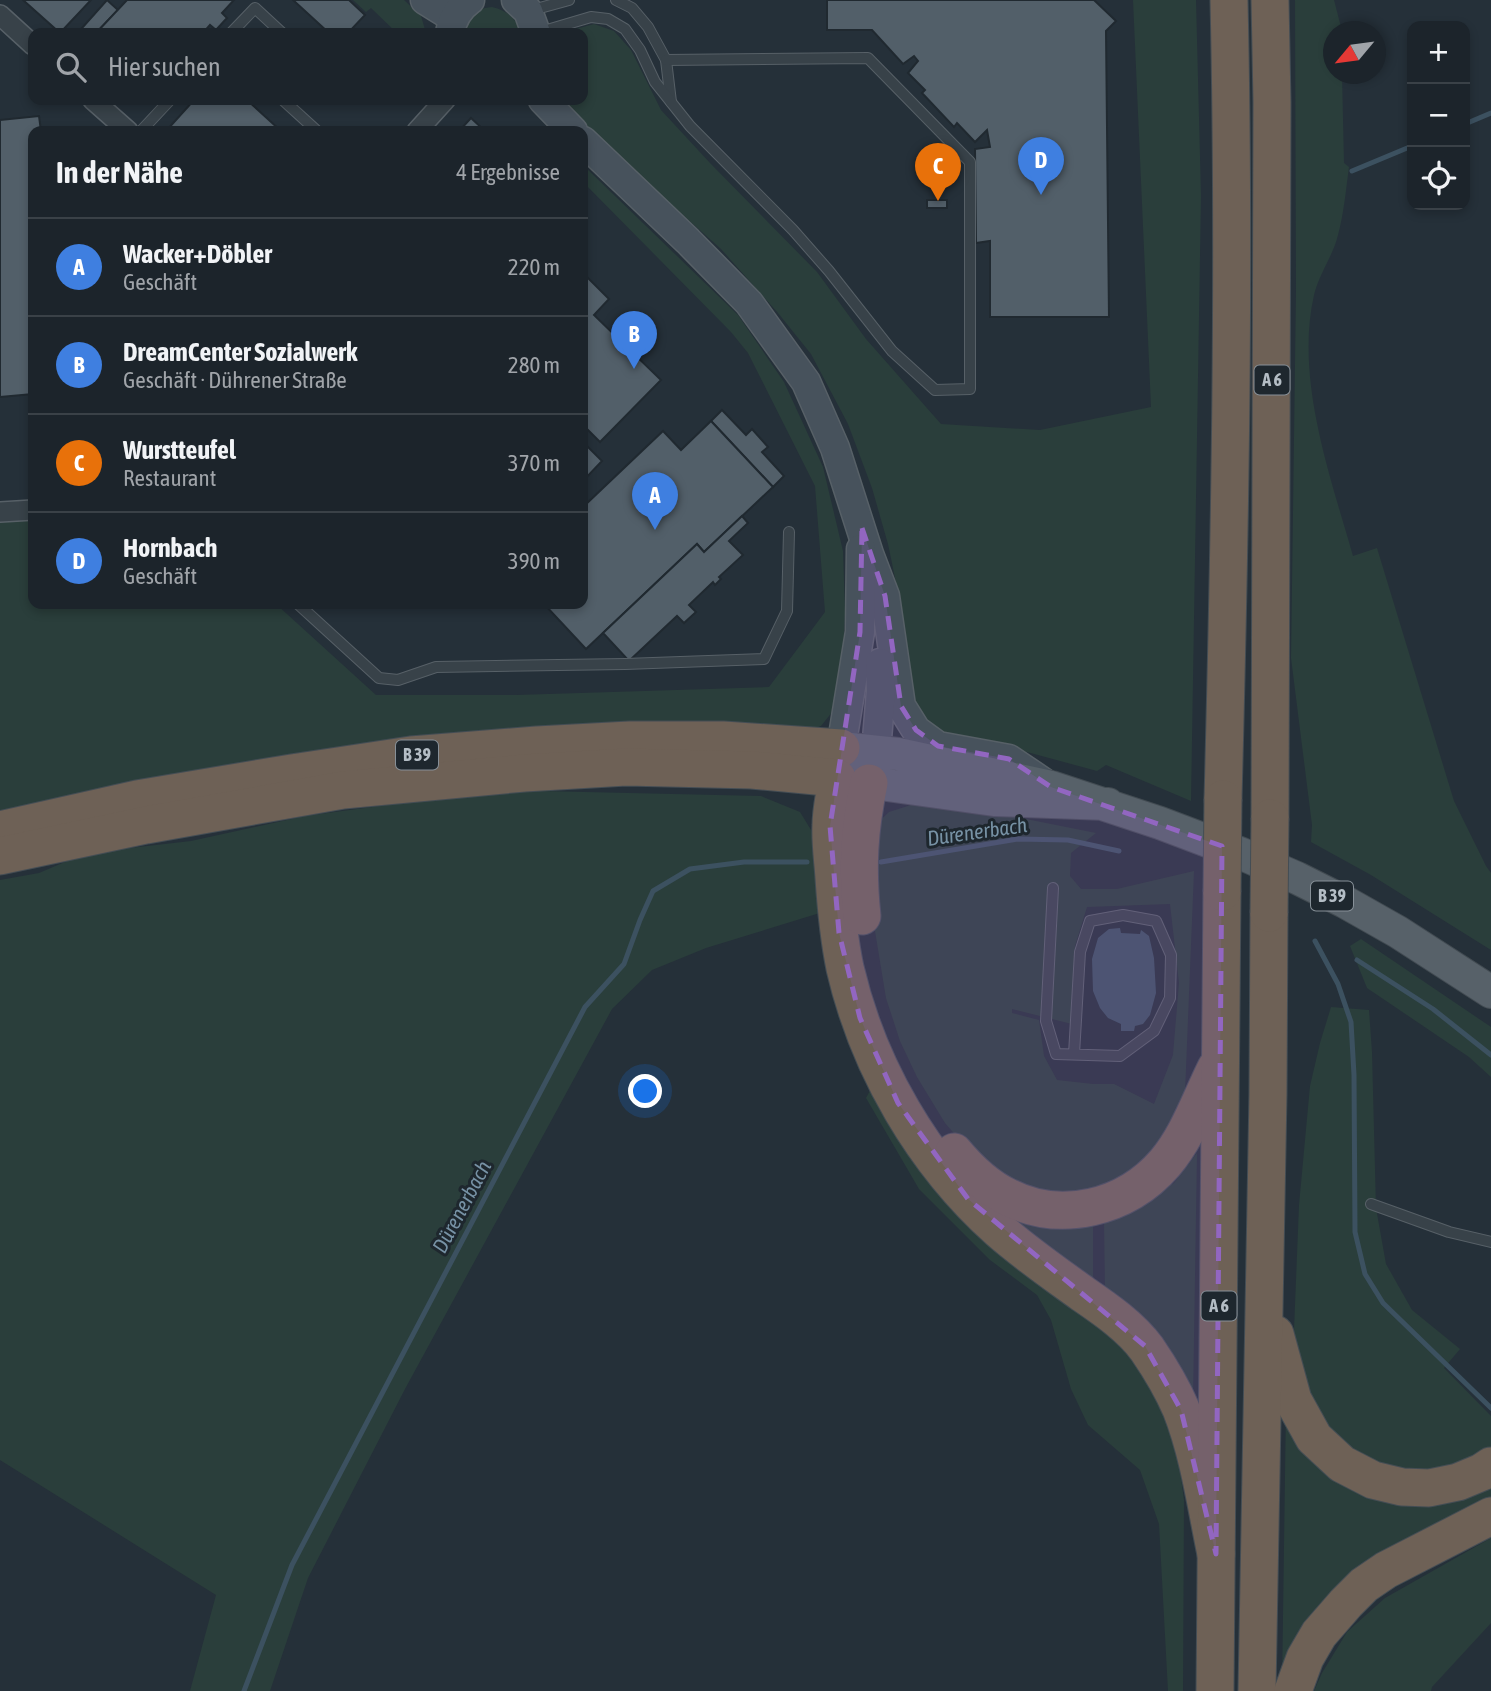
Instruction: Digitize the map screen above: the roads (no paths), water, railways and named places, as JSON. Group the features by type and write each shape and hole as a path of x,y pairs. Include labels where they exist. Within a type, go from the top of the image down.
{"highway":[{"name":"A 6","path":"1215,1691 1223,799 1229,551 1229,0"},
{"name":"A 6","path":"1257,1691 1268,1107 1272,103 1270,0"},
{"name":"B 39","path":"0,830 137,799 292,773 411,755 537,745 630,740 723,740 856,765"},
{"name":"B 39","path":"0,856 146,825 343,790 524,773 626,767 752,770 856,765"},
{"path":"856,765 830,827 839,933 845,968 878,1064 918,1137 968,1199 1009,1238 1097,1304 1145,1346 1166,1379 1181,1410 1195,1456 1216,1553"},
{"path":"856,765 863,814 859,884 867,962 879,1010 897,1055 935,1126 979,1178 1008,1197 1039,1208 1063,1210 1098,1206 1133,1190 1166,1162 1179,1143 1221,1058"},
{"path":"752,770 808,801 830,827"},
{"path":"1264,1296 1293,1400 1314,1438 1342,1464 1373,1479 1402,1487 1429,1488 1458,1482 1491,1466"},
{"path":"1293,1691 1305,1658 1319,1634 1364,1586 1386,1570 1491,1516"}],"main road":[{"path":"425,0 458,17"},
{"path":"548,105 568,126"},
{"path":"588,146 749,303 806,382 835,448 885,596 901,706 916,730 938,746 1009,759 1051,787"},
{"path":"856,765 866,541"},
{"name":"B 39","path":"856,765 898,754 1051,787 1108,804 1297,878 1398,932 1491,992"},
{"name":"B 39","path":"856,765 995,800 1108,804"}],"street":[{"path":"0,15 28,40"},
{"path":"99,105 122,126"},
{"path":"422,126 440,105"},
{"path":"0,512 28,510"}],"lane":[{"path":"529,19 569,0"},
{"path":"616,0 632,8 648,27 666,61 671,103"},
{"path":"236,28 255,8 277,28"},
{"path":"529,19 591,17 608,19 625,30 640,50 655,82 671,103 707,144 793,230 892,351 934,390 970,389 970,162 867,58 666,61"},
{"path":"146,126 165,105"},
{"path":"288,105 312,126"},
{"path":"303,609 379,678 398,680 436,667 764,659 787,611 789,532"},
{"path":"1053,888 1046,1021 1056,1054 1120,1056 1154,1031 1170,998 1171,955 1156,921 1123,915 1090,921 1080,952 1074,1054"},
{"path":"1371,1204 1449,1232 1491,1242"}],"water":[{"path":"1120,928 1121,933 1140,934 1141,930 1149,936 1154,958 1156,993 1150,1015 1143,1024 1135,1026 1134,1031 1121,1031 1121,1024 1108,1018 1100,1008 1093,991 1092,959 1098,938 1109,929"}],"waterway":[{"path":"1470,122 1491,113"},
{"path":"1352,171 1410,147"},
{"name":"Dürenerbach","path":"881,862 1018,839 1068,840 1119,851"},
{"name":"Dürenerbach","path":"244,1691 292,1565 585,1007 624,964 653,891 690,869 744,862 807,862"},
{"path":"1315,941 1338,984 1351,1022 1355,1232 1365,1274 1383,1303 1491,1408"},
{"name":"Dürenerbach","path":"1357,960 1433,1009 1491,1055"}],"place":[{"name":"Hornbach","path":"1041,195"},
{"name":"Wurstteufel","path":"938,201"},
{"name":"DreamCenter Sozialwerk","path":"634,369"},
{"name":"Wacker+Döbler","path":"655,530"}]}
